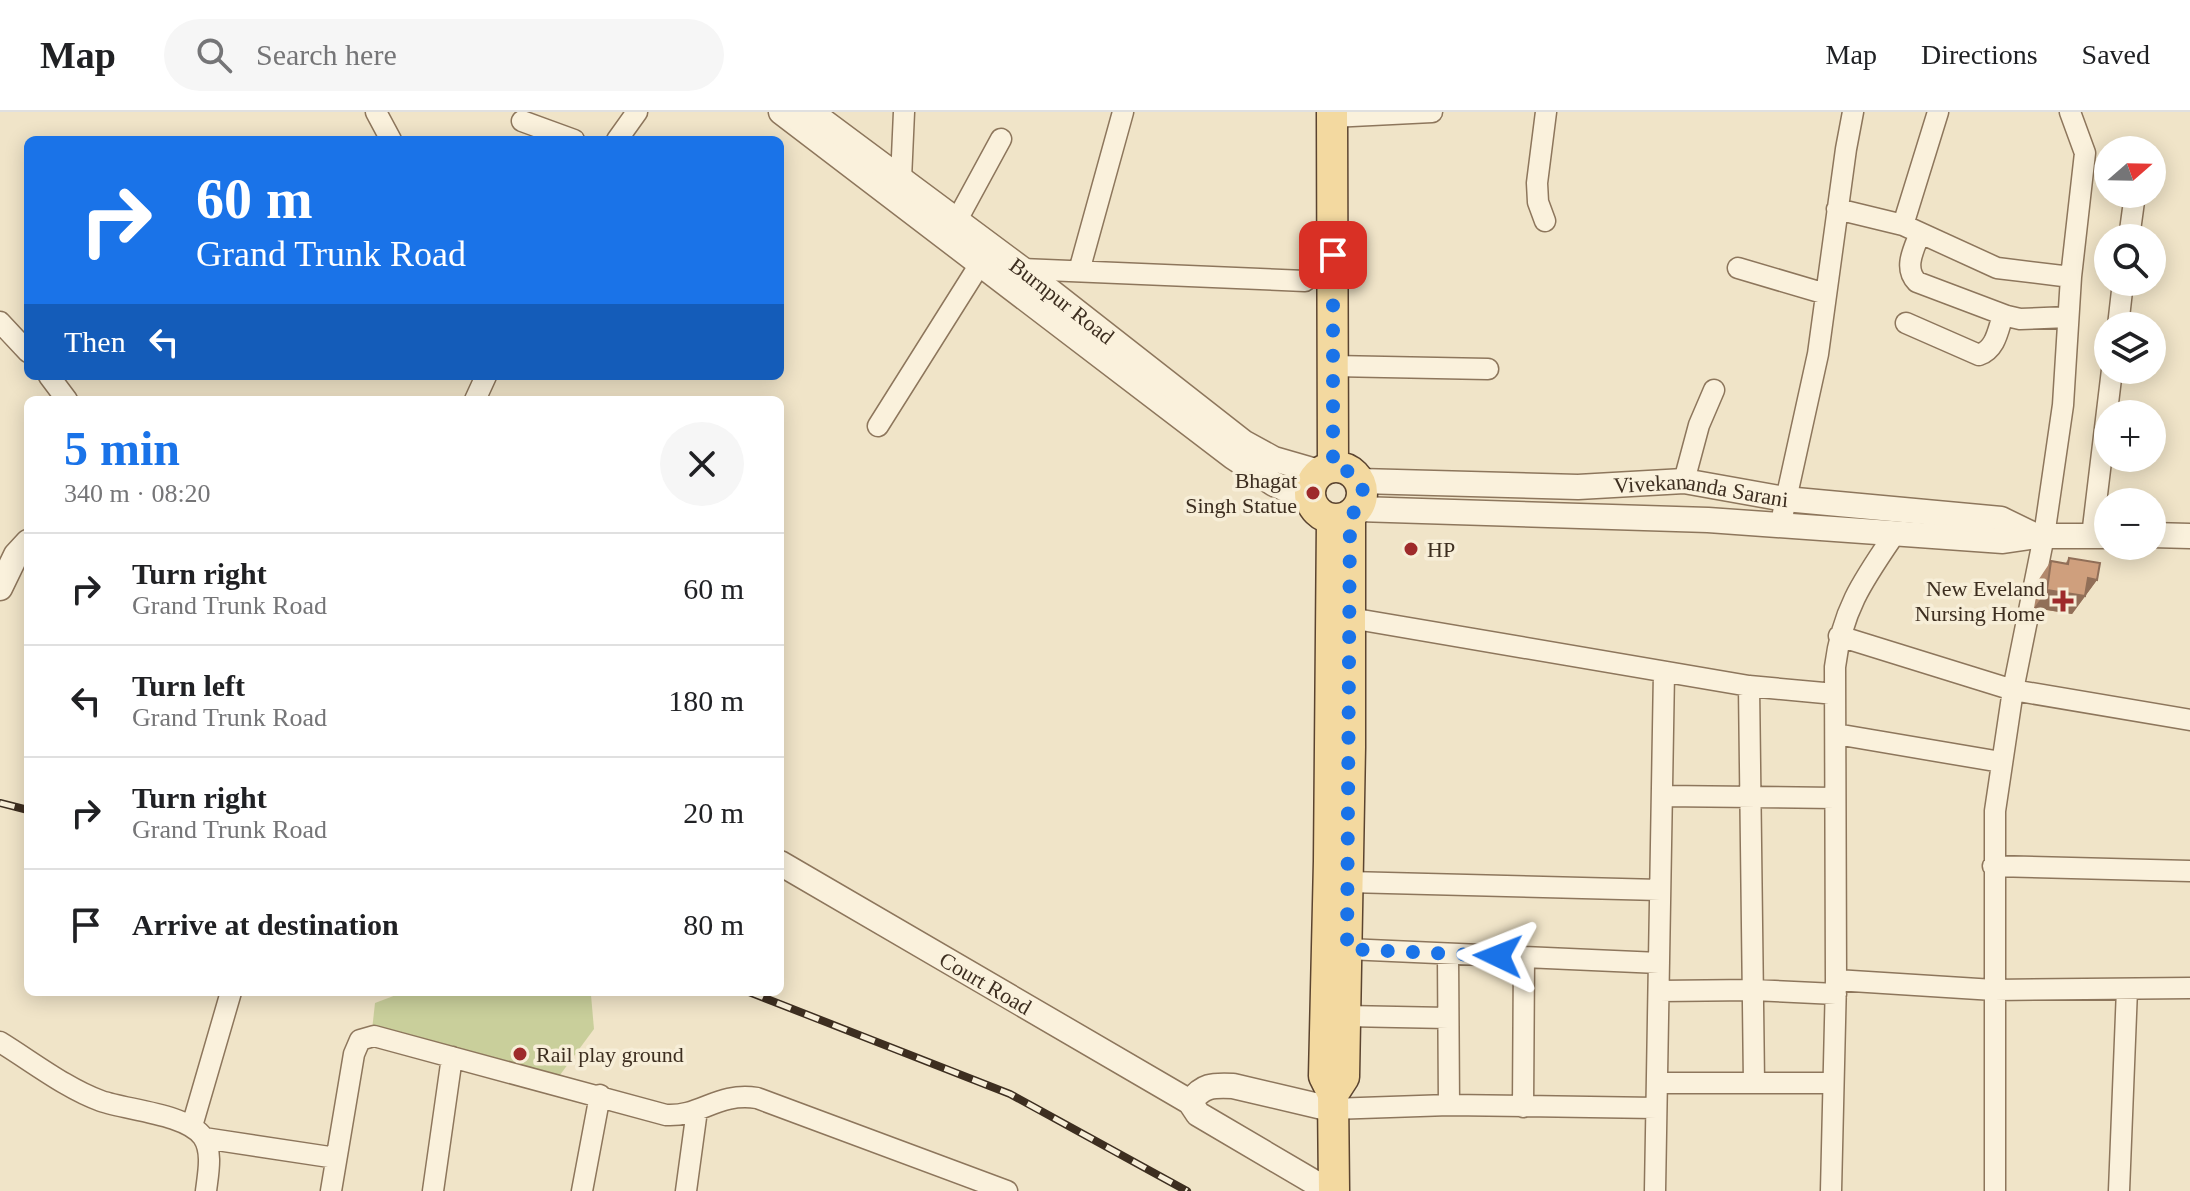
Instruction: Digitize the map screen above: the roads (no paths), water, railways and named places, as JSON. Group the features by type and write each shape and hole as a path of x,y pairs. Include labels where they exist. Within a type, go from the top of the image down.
{"main road":[{"path":"1331,1191 1336,1093 1345,1016 1350,618 1338,495 1333,366 1332,115"},
{"path":"1336,1093 1329,861 1338,495"}],"street":[{"path":"376,112 389,136"},
{"path":"620,136 637,112"},
{"path":"781,112 1233,457 1274,484 1338,495"},
{"path":"901,179 904,112"},
{"path":"1079,271 1123,112"},
{"path":"1332,115 1432,112"},
{"path":"1545,221 1538,202 1537,183 1546,112"},
{"path":"1781,525 1809,403 1853,112"},
{"path":"1938,112 1911,229 1911,276 1917,282 2003,315 2020,319 2068,317"},
{"path":"1995,1191 1995,811 2063,405 2071,277 2085,153 2070,112"},
{"name":"Burnpur Road","path":"824,117 1243,442 1338,495"},
{"path":"522,121 563,136"},
{"path":"957,220 1001,139"},
{"path":"1837,209 1911,229 1997,268 2071,277"},
{"path":"878,426 980,264"},
{"path":"1738,268 1826,294"},
{"path":"1022,269 1305,281"},
{"path":"1906,323 1979,355 1992,347 2003,315"},
{"path":"0,322 24,348"},
{"path":"1333,366 1488,369"},
{"path":"2103,488 2111,384"},
{"path":"1684,481 1699,425 1714,390"},
{"name":"Vivekananda Sarani","path":"1338,495 1684,481 1785,499 2001,519 2040,536"},
{"name":"Vivekananda Sarani","path":"1338,495 2003,541 2040,536 2094,536"},
{"path":"1831,1191 1836,987 1835,694 1839,636 1853,598 1896,532"},
{"path":"2166,535 2190,536"},
{"path":"0,588 16,555 24,546"},
{"path":"1350,618 1749,686 1835,694"},
{"path":"1839,636 2013,690 2190,720"},
{"path":"1655,1191 1664,672"},
{"path":"1749,686 1754,1083"},
{"path":"1836,734 2001,762"},
{"path":"1662,796 1835,798"},
{"name":"Court Road","path":"784,865 1190,1102 1198,1114 1331,1191"},
{"path":"1993,866 2190,871"},
{"path":"1348,882 1660,890"},
{"path":"1347,949 1659,963"},
{"path":"1448,955 1449,1105"},
{"path":"1523,1107 1524,957"},
{"path":"1659,991 1836,987 1994,990 2190,988"},
{"path":"2119,1191 2127,989"},
{"path":"206,1191 209,1156 198,1132 230,996"},
{"path":"1345,1016 1448,1018"},
{"path":"331,1191 350,1072 360,1040 374,1036 666,1115 680,1116 730,1097 757,1098 1007,1191"},
{"path":"0,1042 99,1101 198,1132 336,1158"},
{"path":"433,1191 452,1057"},
{"path":"1657,1083 1833,1083"},
{"path":"1190,1102 1199,1090 1233,1086 1449,1105 1656,1108"},
{"path":"582,1191 600,1095"},
{"path":"686,1191 697,1110"}],"railway":[{"path":"0,803 24,809"},
{"path":"759,996 1010,1094 1187,1191"}],"place":[{"name":"Bhagat Singh Statue","path":"1313,493"},
{"name":"HP","path":"1411,549"},
{"name":"New Eveland Nursing Home","path":"2063,601"},
{"name":"Rail play ground","path":"520,1054"}]}
